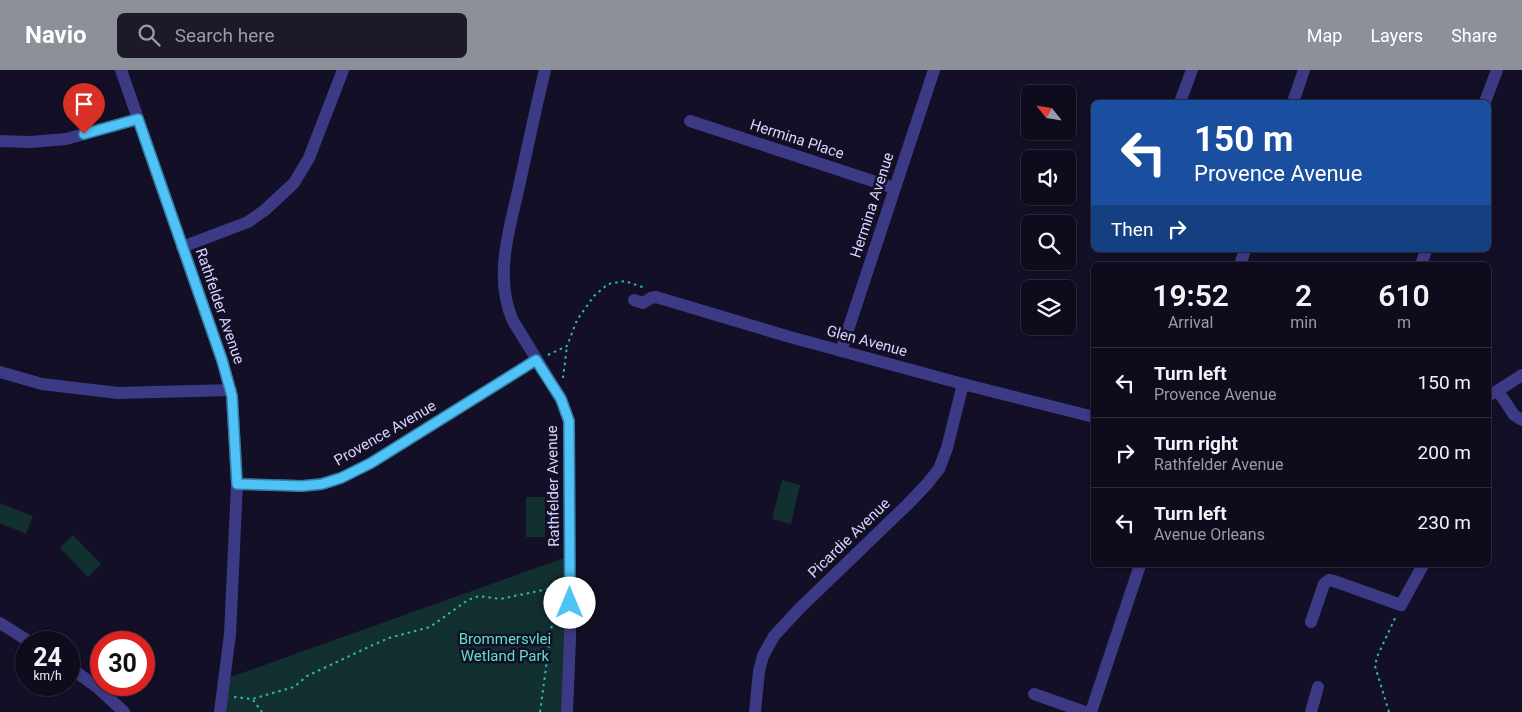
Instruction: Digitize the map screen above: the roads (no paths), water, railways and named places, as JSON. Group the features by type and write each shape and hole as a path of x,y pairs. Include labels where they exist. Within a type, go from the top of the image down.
{"street":[{"name":"Rathfelder Avenue","path":"120,70 231,390 237,484 230,634 220,712"},
{"path":"182,247 248,222 265,210 294,183 309,158 343,70"},
{"name":"Rathfelder Avenue","path":"545,70 506,245 503,275 507,308 558,395 567,412 569,421 563,586 570,670 567,712"},
{"name":"Hermina Avenue","path":"841,351 934,70"},
{"path":"1181,100 1192,70"},
{"path":"1294,100 1304,70"},
{"path":"1487,100 1497,70"},
{"path":"0,141 31,142 66,139 138,119"},
{"name":"Hermina Place","path":"690,121 894,188"},
{"name":"Glen Avenue","path":"634,300 644,302 653,297 841,351 1091,416"},
{"name":"Provence Avenue","path":"237,484 302,486 322,484 341,478 371,463 536,360"},
{"path":"0,372 42,384 118,393 231,390"},
{"path":"1522,375 1493,393 1514,415 1522,420"},
{"name":"Picardie Avenue","path":"755,712 758,671 763,656 774,636 800,608 928,484 939,469 947,448 963,384"},
{"path":"1091,712 1139,567"},
{"path":"1311,622 1324,584 1331,580 1401,605 1422,567"},
{"path":"0,624 15,633"},
{"path":"80,675 97,687 124,712"},
{"path":"1311,712 1318,687"},
{"path":"1034,694 1085,712"}],"park label":[{"name":"Brommersvlei Wetland Park","path":"505,648"}]}
